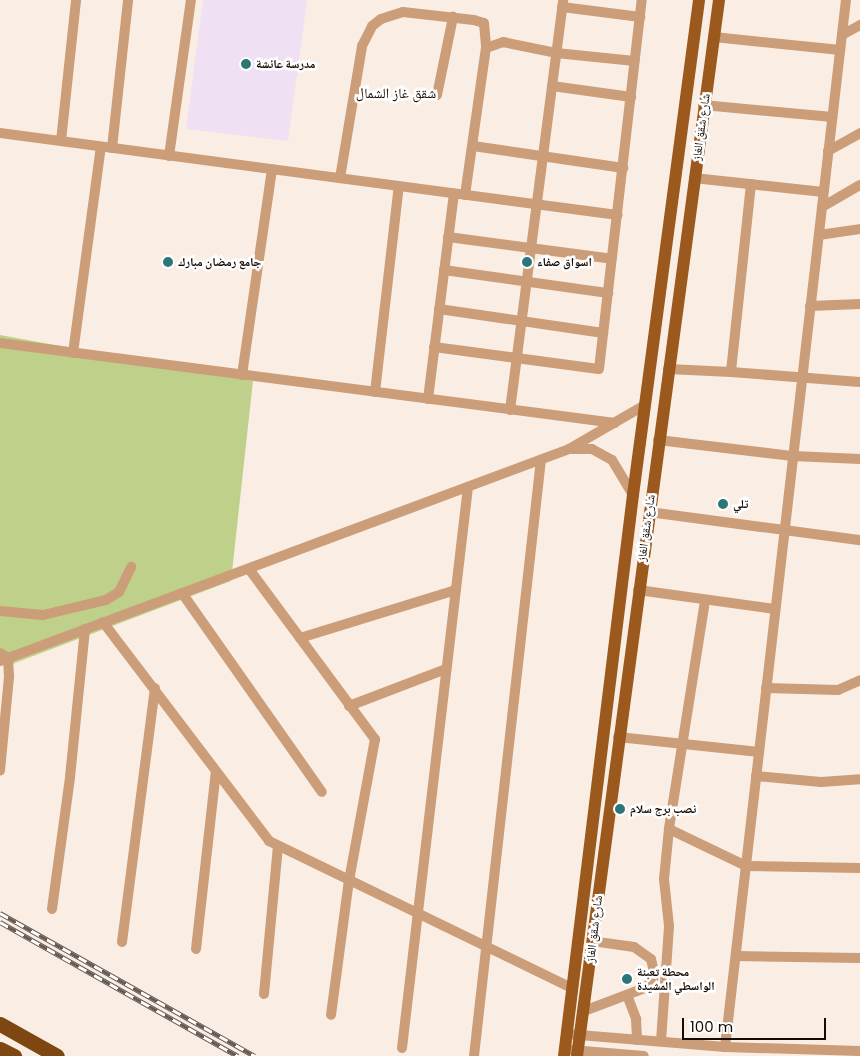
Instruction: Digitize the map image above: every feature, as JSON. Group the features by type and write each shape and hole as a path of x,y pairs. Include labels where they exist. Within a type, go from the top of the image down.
{"highway":[{"path":"0,1024 58,1056"},
{"path":"0,1048 14,1056"}],"main road":[{"path":"699,1 719,2"},
{"name":"شارع شقق الغاز","path":"571,1053 574,1035 572,988 633,495 699,1"},
{"name":"شارع شقق الغاز","path":"574,1035 584,1011 648,512 719,2"},
{"path":"615,640 631,642"}],"street":[{"path":"61,141 76,0"},
{"path":"73,353 128,0"},
{"path":"169,156 191,0"},
{"path":"434,347 517,356 599,369 642,0"},
{"path":"725,1046 846,0"},
{"path":"510,410 563,3 640,17"},
{"path":"340,178 362,46 372,26 381,19 403,12 454,17 484,23 486,48 474,146 465,196"},
{"path":"438,95 454,17"},
{"path":"842,35 860,25"},
{"path":"714,37 840,50"},
{"path":"486,48 503,42 556,53 636,61"},
{"path":"552,86 631,97"},
{"path":"704,105 832,117"},
{"path":"0,133 618,215"},
{"path":"828,151 860,133"},
{"path":"474,146 623,168"},
{"path":"242,375 272,169"},
{"path":"694,178 824,192"},
{"path":"731,372 752,184"},
{"path":"822,207 860,185"},
{"path":"375,392 399,186"},
{"path":"428,399 454,194"},
{"path":"818,235 860,229"},
{"path":"448,237 612,259"},
{"path":"444,270 608,293"},
{"path":"810,306 860,304"},
{"path":"439,309 604,333"},
{"path":"0,343 615,423"},
{"path":"668,369 731,372 802,380 860,382"},
{"path":"0,771 3,658 249,569 569,449 645,404"},
{"path":"658,440 793,456 860,459"},
{"path":"569,449 592,449 605,456 620,470 633,495"},
{"path":"474,1056 541,460"},
{"path":"402,1048 468,487"},
{"path":"648,512 860,540"},
{"path":"0,611 43,615 106,600 119,592 131,567"},
{"path":"249,569 375,739 349,880 331,1016"},
{"path":"300,638 456,590"},
{"path":"638,590 705,602 776,609"},
{"path":"182,593 322,792"},
{"path":"660,1041 669,926 664,879 669,829 705,602"},
{"path":"103,622 155,688 269,841 572,988"},
{"path":"52,909 85,629"},
{"path":"349,706 446,669"},
{"path":"766,688 838,690 860,680"},
{"path":"122,942 155,688"},
{"path":"618,738 759,752"},
{"path":"196,949 216,772"},
{"path":"756,776 821,782 860,779"},
{"path":"669,829 746,866 860,868"},
{"path":"264,994 278,846"},
{"path":"584,1011 627,995 653,980 651,959 634,947 592,941"},
{"path":"736,956 860,958"},
{"path":"627,995 636,1019 637,1040"},
{"path":"574,1035 725,1046 860,1052"},
{"path":"571,1053 644,1056"}],"shaded area":[{"name":"مدرسة عائشة","path":"203,0 307,0 288,141 186,129"}],"green space":[{"path":"0,335 253,381 231,581 7,666 0,662"}],"railway":[{"path":"0,913 255,1056"},
{"path":"0,922 238,1056"}],"place":[{"name":"مدرسة عائشة","path":"246,64"},
{"name":"جامع رمضان مبارك","path":"168,262"},
{"name":"اسواق صفاء","path":"527,262"},
{"name":"تلي","path":"723,504"},
{"name":"نصب برج سلام","path":"620,809"},
{"name":"محطة تعبئة الواسطي المشيدة","path":"627,979"}],"district":[{"name":"شقق غاز الشمال","path":"396,93"}]}
